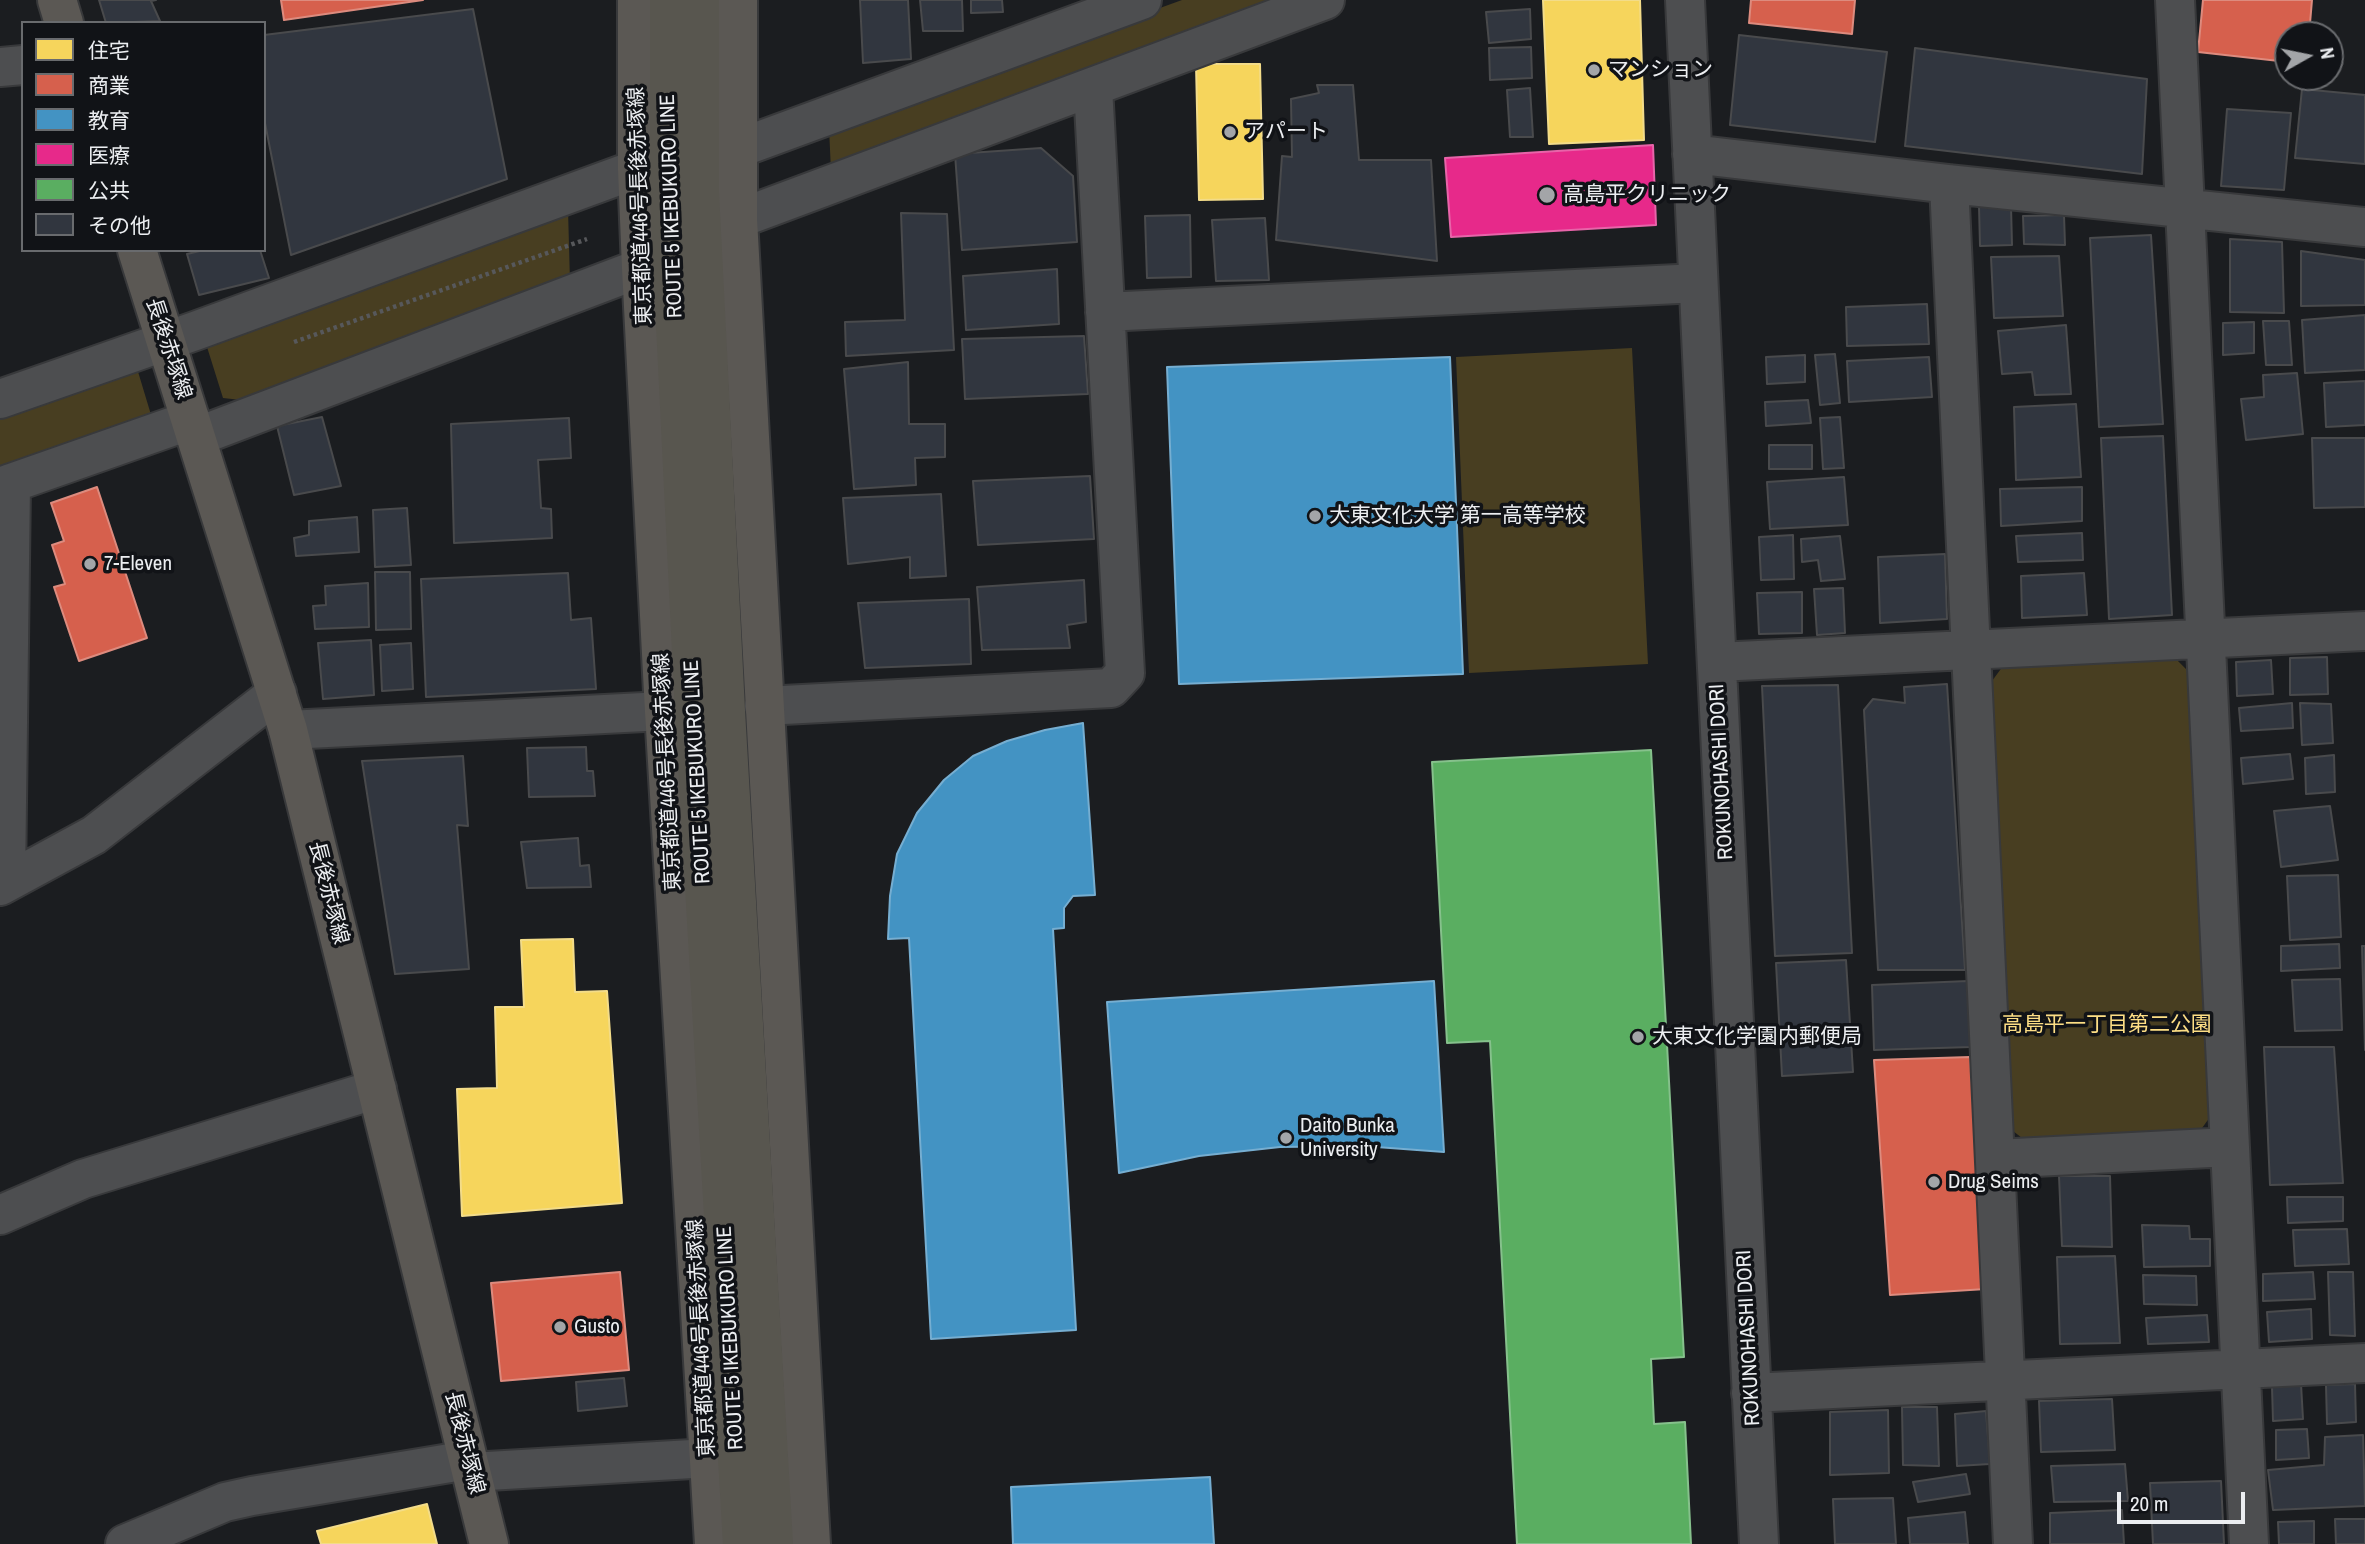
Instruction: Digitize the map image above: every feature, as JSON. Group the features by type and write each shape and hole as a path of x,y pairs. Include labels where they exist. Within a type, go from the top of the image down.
{"highway":[{"name":"ROUTE 5 IKEBUKURO LINE","path":"669,0 669,201 695,726 743,1544"},
{"name":"ROUTE 5 IKEBUKURO LINE","path":"700,0 702,233 774,1544"}],"main road":[{"path":"57,0 63,21"},
{"name":"東京都道446号長後赤塚線","path":"637,0 637,169 641,268 713,1544"},
{"path":"738,0 738,219 811,1544"},
{"name":"長後赤塚線","path":"138,252 288,730 489,1544"}],"street":[{"path":"737,149 1142,0"},
{"path":"738,219 1325,0"},
{"name":"ROKUNOHASHI DORI","path":"1685,0 1759,1544"},
{"path":"2175,0 2249,1544"},
{"path":"0,67 21,65"},
{"path":"764,706 1111,688 1125,673 1093,87"},
{"path":"1692,155 2365,227"},
{"path":"0,399 166,342 637,169"},
{"path":"1949,184 2014,1544"},
{"path":"277,693 94,835 3,884 5,485 193,428 641,268"},
{"path":"1105,312 1698,283"},
{"path":"1717,662 2365,631"},
{"path":"288,730 664,711"},
{"path":"0,1215 83,1179 377,1089"},
{"path":"1996,1159 2229,1147"},
{"path":"1752,1393 2365,1363"},
{"path":"125,1544 225,1502 252,1496 470,1466 709,1458"}],"path":[{"path":"286,345 587,239"}],"green space":[{"path":"1182,0 1292,0 831,171 829,128"},
{"path":"568,209 570,282 259,402 223,398 207,347"},
{"path":"1632,348 1648,664 1469,673 1456,357"},
{"path":"136,365 152,418 0,475 0,413"},
{"name":"高島平一丁目第二公園","path":"2175,658 2189,672 2210,1117 2197,1135 2031,1145 2013,1131 1992,681 2003,666"}],"building: 住宅":[{"name":"マンション","path":"1543,0 1640,0 1644,140 1549,144"},
{"name":"アパート","path":"1196,64 1260,64 1263,199 1199,200"},
{"path":"573,939 575,992 607,991 622,1203 462,1216 457,1089 497,1088 495,1007 524,1007 521,940"},
{"path":"427,1504 437,1544 321,1544 317,1531"}],"building: 商業":[{"path":"281,0 423,0 284,20"},
{"path":"1751,0 1855,0 1852,34 1749,23"},
{"path":"2203,0 2312,0 2310,21 2274,21 2274,60 2198,52"},
{"name":"7-Eleven","path":"97,487 147,638 79,661 54,587 65,584 52,545 64,541 51,503"},
{"path":"1970,1057 1986,1289 1890,1295 1874,1060"},
{"path":"620,1272 629,1370 501,1381 491,1283"}],"building: 教育":[{"path":"1450,357 1463,674 1179,684 1167,367"},
{"path":"1083,723 1095,895 1073,896 1064,908 1064,928 1053,929 1076,1330 931,1339 909,938 888,939 890,896 897,854 917,813 944,780 973,756 1007,741"},
{"path":"1434,981 1444,1152 1363,1146 1280,1147 1199,1156 1119,1173 1107,1002"},
{"path":"1210,1477 1214,1544 1013,1544 1011,1487"}],"building: 医療":[{"path":"1653,145 1656,225 1451,237 1445,158"}],"building: 公共":[{"path":"1651,750 1684,1357 1651,1359 1654,1424 1685,1422 1691,1544 1517,1544 1490,1041 1447,1043 1432,762"}],"building: その他":[{"path":"99,0 156,0 151,1 160,21 105,21"},
{"path":"860,0 908,0 911,59 863,63"},
{"path":"920,0 962,0 963,31 923,31"},
{"path":"971,0 1002,0 1003,12 971,13"},
{"path":"473,9 507,179 291,255 266,128 266,35"},
{"path":"1530,9 1531,39 1489,43 1486,12"},
{"path":"1739,35 1887,52 1875,142 1730,125"},
{"path":"1531,47 1532,78 1490,80 1489,48"},
{"path":"1915,48 2147,79 2142,174 1905,146"},
{"path":"1317,85 1353,85 1359,160 1431,160 1437,261 1276,240 1282,156 1292,157 1291,99 1319,93"},
{"path":"1530,88 1533,137 1510,137 1507,90"},
{"path":"2302,91 2365,95 2365,164 2295,158"},
{"path":"2227,109 2291,113 2284,190 2221,186"},
{"path":"1041,148 1073,176 1077,242 962,250 955,154"},
{"path":"1979,206 2011,206 2012,245 1980,246"},
{"path":"901,213 947,214 954,350 846,356 845,322 905,320"},
{"path":"1190,215 1191,277 1147,278 1145,216"},
{"path":"2064,215 2065,245 2024,244 2023,216"},
{"path":"1265,218 1269,280 1216,281 1212,220"},
{"path":"2151,235 2163,424 2099,427 2090,238"},
{"path":"2230,239 2282,242 2284,313 2230,312"},
{"path":"2301,251 2365,260 2365,305 2301,306"},
{"path":"261,252 269,278 199,295 187,254"},
{"path":"2059,256 2063,316 1994,318 1991,257"},
{"path":"1057,269 1059,324 966,330 963,276"},
{"path":"1927,304 1929,344 1847,346 1846,307"},
{"path":"2365,315 2365,370 2305,373 2302,320"},
{"path":"2263,321 2289,321 2292,365 2266,365"},
{"path":"2254,322 2254,353 2223,355 2223,323"},
{"path":"2066,325 2071,394 2035,395 2032,372 2002,374 1998,331"},
{"path":"1084,336 1088,394 965,399 962,339"},
{"path":"1835,354 1840,403 1820,405 1815,355"},
{"path":"1805,355 1805,382 1767,384 1766,357"},
{"path":"1929,357 1932,397 1849,402 1847,361"},
{"path":"908,362 909,424 945,424 945,457 915,458 916,485 854,489 844,369"},
{"path":"2297,373 2303,434 2246,440 2241,399 2264,397 2263,375"},
{"path":"2365,381 2365,425 2326,427 2324,383"},
{"path":"1808,400 1811,423 1766,426 1765,402"},
{"path":"2076,404 2081,477 2016,480 2014,407"},
{"path":"322,417 341,486 294,495 277,426"},
{"path":"1840,417 1844,468 1823,469 1820,418"},
{"path":"569,418 571,458 538,460 541,508 551,509 552,538 454,543 451,424"},
{"path":"2163,436 2172,615 2109,619 2101,438"},
{"path":"2312,438 2365,438 2365,507 2314,508"},
{"path":"1769,445 1812,445 1812,469 1769,469"},
{"path":"1090,476 1094,539 978,545 973,481"},
{"path":"1844,477 1848,525 1770,529 1767,482"},
{"path":"2082,487 2082,521 2001,526 2000,489"},
{"path":"941,494 946,576 910,578 910,557 848,564 843,498"},
{"path":"407,508 411,565 375,567 373,510"},
{"path":"357,517 359,552 296,556 294,538 309,535 309,521"},
{"path":"2082,533 2083,560 2018,562 2016,536"},
{"path":"1793,535 1794,579 1761,580 1759,537"},
{"path":"1840,536 1845,579 1821,581 1818,560 1802,562 1801,539"},
{"path":"1945,554 1947,619 1880,623 1878,557"},
{"path":"375,572 410,572 411,629 376,630"},
{"path":"568,573 571,620 591,618 596,689 426,697 421,579"},
{"path":"2084,573 2087,615 2022,618 2021,576"},
{"path":"1084,580 1086,622 1067,625 1070,648 982,650 977,587"},
{"path":"368,583 369,627 315,629 313,606 326,605 325,586"},
{"path":"1843,588 1845,633 1817,635 1814,589"},
{"path":"1802,592 1802,633 1759,634 1757,593"},
{"path":"969,599 971,664 865,668 858,603"},
{"path":"371,640 374,695 323,699 318,643"},
{"path":"411,643 413,689 382,691 380,645"},
{"path":"2327,657 2328,694 2290,695 2290,658"},
{"path":"2271,660 2273,694 2237,696 2236,662"},
{"path":"1947,684 1965,970 1878,970 1864,710 1873,699 1905,703 1904,687"},
{"path":"1838,685 1852,953 1775,956 1762,686"},
{"path":"2292,703 2293,728 2241,731 2239,708"},
{"path":"2300,703 2331,704 2333,743 2302,745"},
{"path":"586,747 587,771 593,771 595,796 529,797 527,748"},
{"path":"2290,754 2293,779 2243,784 2241,758"},
{"path":"2334,755 2335,792 2306,794 2305,758"},
{"path":"463,756 468,826 457,825 469,969 395,974 362,761"},
{"path":"2330,806 2338,860 2281,867 2274,811"},
{"path":"578,838 580,866 589,865 591,887 527,888 521,842"},
{"path":"2338,875 2341,937 2290,940 2287,876"},
{"path":"2339,944 2340,968 2281,971 2281,946"},
{"path":"2362,946 2365,946 2365,1050"},
{"path":"1846,960 1853,1072 1782,1076 1776,963"},
{"path":"2340,979 2342,1030 2295,1031 2292,980"},
{"path":"1968,981 1971,1047 1874,1050 1872,985"},
{"path":"2264,1047 2334,1047 2343,1183 2270,1185"},
{"path":"2059,1176 2110,1176 2112,1247 2062,1246"},
{"path":"2287,1197 2343,1197 2343,1221 2288,1223"},
{"path":"2142,1225 2189,1226 2190,1239 2210,1239 2210,1266 2144,1267"},
{"path":"2347,1229 2349,1264 2295,1266 2293,1230"},
{"path":"2115,1256 2120,1343 2060,1344 2057,1257"},
{"path":"2313,1272 2315,1299 2263,1301 2263,1274"},
{"path":"2328,1272 2353,1272 2355,1336 2330,1335"},
{"path":"2143,1275 2196,1276 2197,1305 2144,1304"},
{"path":"2311,1309 2312,1339 2269,1342 2267,1312"},
{"path":"2207,1315 2209,1342 2148,1344 2146,1318"},
{"path":"624,1378 627,1406 578,1411 576,1382"},
{"path":"2301,1384 2303,1419 2273,1421 2272,1387"},
{"path":"2355,1384 2356,1422 2327,1424 2326,1385"},
{"path":"2112,1399 2115,1450 2041,1452 2039,1401"},
{"path":"1902,1407 1937,1407 1939,1466 1903,1465"},
{"path":"1888,1410 1889,1473 1830,1475 1830,1412"},
{"path":"1986,1411 1990,1464 1957,1466 1955,1414"},
{"path":"2307,1429 2309,1458 2276,1460 2276,1430"},
{"path":"2363,1435 2365,1506 2273,1510 2268,1470 2324,1465 2325,1437"},
{"path":"2125,1464 2128,1501 2054,1502 2051,1466"},
{"path":"1966,1474 1970,1494 1918,1502 1913,1482"},
{"path":"2221,1481 2224,1544 2153,1544 2150,1483"},
{"path":"1893,1498 1896,1544 1835,1544 1833,1499"},
{"path":"2122,1510 2124,1544 2050,1544 2050,1513"},
{"path":"1965,1512 1968,1544 1910,1544 1908,1518"},
{"path":"2335,1519 2365,1519 2365,1544 2336,1544"},
{"path":"2314,1521 2314,1544 2279,1544 2278,1522"}],"place":[{"name":"マンション","path":"1594,70"},
{"name":"アパート","path":"1230,132"},
{"name":"高島平クリニック","path":"1547,195"},
{"name":"大東文化大学 第一高等学校","path":"1315,516"},
{"name":"7-Eleven","path":"90,564"},
{"name":"大東文化学園内郵便局","path":"1638,1037"},
{"name":"Daito Bunka University","path":"1286,1138"},
{"name":"Drug Seims","path":"1934,1182"},
{"name":"Gusto","path":"560,1327"}]}
